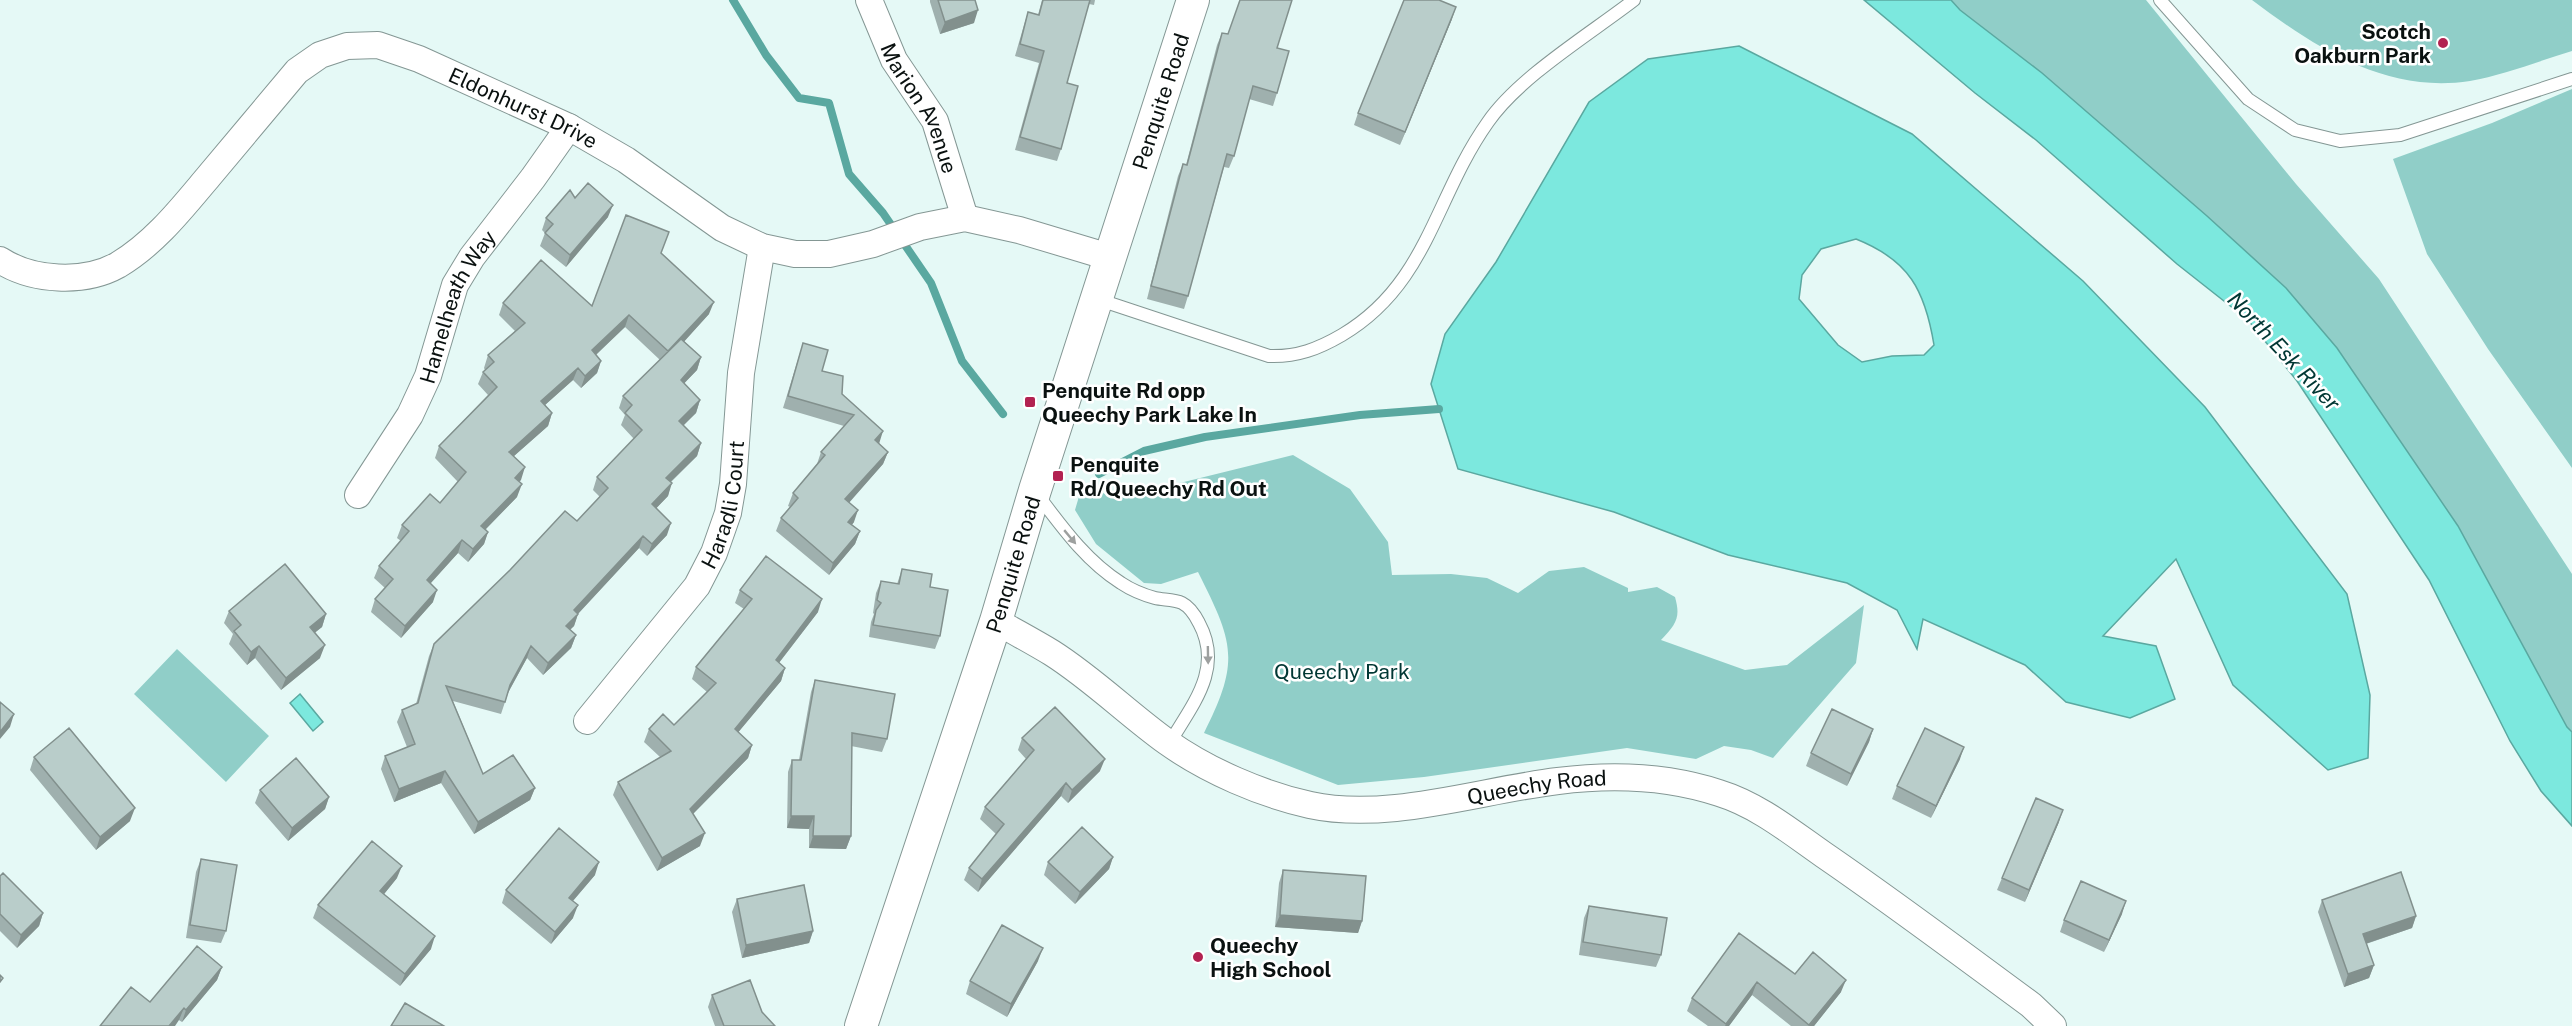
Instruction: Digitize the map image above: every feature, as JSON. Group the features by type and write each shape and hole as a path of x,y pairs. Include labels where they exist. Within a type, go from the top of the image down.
{"street":[{"name":"Marion Avenue","path":"869,0 894,60 935,121 965,218"},
{"name":"Penquite Road","path":"861,1026 996,621 1035,490 1193,0"},
{"name":"Eldonhurst Drive","path":"0,260 31,273 60,278 89,275 117,266 168,224 297,71 320,55 347,46 378,45 419,59 569,127 626,160 722,228 762,247 795,254 829,254 873,244 920,227 965,218 1019,230 1109,257"},
{"name":"Hamelheath Way","path":"358,495 410,415 428,376 455,285 472,256 533,178 569,127"},
{"name":"Haradli Court","path":"587,721 697,586 714,554 728,513 733,484 741,373 762,247"},
{"name":"Queechy Road","path":"996,621 1054,654 1169,744 1223,773 1277,796 1314,806 1351,809 1394,807 1559,781 1632,776 1679,782 1722,793 1767,816 1882,895 2031,1005 2053,1026"}],"lane":[{"path":"1096,299 1269,356 1287,357 1306,353 1330,342 1361,324 1387,302 1428,239 1454,179 1488,121 1518,87 1634,0"},
{"path":"2160,0 2248,99 2295,130 2340,141 2400,135 2572,79"},
{"path":"1035,490 1070,539 1100,568 1123,585 1154,598 1181,602 1193,611 1208,639 1208,669 1202,689 1169,744"}],"green space":[{"path":"1951,0 2146,0 2296,184 2379,279 2572,574 2572,732 2567,727 2458,526 2337,348 2286,288 2207,216 2042,73 1960,10"},
{"name":"Scotch Oakburn Park","path":"2252,0 2572,0 2572,51 2509,72 2470,81 2439,83 2410,81 2381,74 2327,50 2301,35"},
{"path":"2572,89 2572,468 2488,349 2427,254 2393,159 2492,123"},
{"name":"Queechy Park","path":"1293,455 1350,489 1388,542 1392,575 1451,574 1487,578 1518,593 1549,571 1584,567 1628,588 1628,592 1657,587 1675,597 1676,620 1661,640 1745,670 1787,665 1864,605 1856,663 1773,758 1751,750 1724,746 1696,759 1627,748 1424,777 1338,785 1204,733 1224,687 1228,668 1228,651 1219,616 1198,572 1161,584 1144,583 1096,544 1075,510 1080,493 1093,488 1115,499"},
{"path":"177,649 269,736 226,782 134,694"}],"water":[{"name":"North Esk River","path":"1864,0 1951,0 1960,10 2042,73 2286,288 2337,348 2458,526 2567,727 2572,732 2572,826 2541,791 2510,741 2429,580 2297,381 2248,320 2177,264 2036,140 1975,93"},
{"path":"1739,46 1912,134 2083,281 2205,407 2347,594 2370,695 2368,758 2328,770 2233,685 2176,559 2103,636 2156,646 2175,699 2130,718 2066,702 2025,665 1923,619 1917,649 1897,610 1847,583 1728,555 1614,512 1458,469 1431,384 1445,334 1496,262 1589,102 1648,59","holes":["1856,239 1874,247 1902,267 1912,279 1919,293 1934,345 1924,355 1892,356 1862,362 1838,345 1799,299 1802,275 1821,249"]},
{"path":"300,694 323,722 313,731 290,703"}],"building":[{"path":"938,0 975,0 978,10 945,22"},
{"path":"1043,0 1090,0 1067,83 1078,86 1061,149 1020,137 1044,51 1020,44 1028,12 1039,15"},
{"path":"1240,0 1292,0 1277,48 1289,51 1277,93 1253,86 1234,156 1227,154 1188,296 1151,286 1183,164 1187,165 1222,33 1228,34"},
{"path":"1404,0 1439,0 1456,7 1405,132 1358,113"},
{"path":"588,183 613,205 570,255 545,233 553,224 546,218 570,190 575,198"},
{"path":"626,215 669,232 661,253 714,302 668,351 629,315 592,350 601,361 585,376 578,368 541,401 552,413 509,452 525,467 515,478 522,484 481,526 488,532 473,549 462,540 427,580 437,590 405,626 375,599 393,579 379,566 409,531 402,525 430,494 440,503 466,472 439,446 497,387 483,372 494,362 488,355 525,323 503,303 541,260 592,306"},
{"path":"681,339 701,357 681,380 700,400 679,421 701,443 666,478 672,483 652,504 671,523 652,544 643,536 574,610 578,614 566,626 576,635 548,663 531,646 510,685 505,702 446,686 483,774 513,755 535,788 478,822 445,771 399,789 385,756 415,744 402,710 418,703 434,644 510,570 565,511 577,521 608,488 597,477 642,430 625,413 632,405 623,396"},
{"path":"803,343 828,350 822,371 843,376 842,394 883,431 875,440 888,452 845,499 858,510 848,522 860,531 833,563 781,518 798,498 793,493 825,455 821,452 854,415 788,396"},
{"path":"766,556 822,599 776,660 785,668 735,729 752,745 690,809 705,833 662,858 618,782 671,751 649,729 663,714 674,725 716,683 696,667 752,599 740,590"},
{"path":"285,564 326,614 310,627 325,645 286,678 259,646 251,652 234,631 241,625 229,611"},
{"path":"902,569 932,574 930,587 948,590 940,636 873,625 876,610 881,603 877,600 881,581 899,584"},
{"path":"815,680 895,694 887,739 852,733 851,836 813,836 814,816 791,816 792,760 801,760"},
{"path":"0,702 14,714 0,732"},
{"path":"1055,707 1105,759 1072,790 1066,783 982,879 969,868 1004,824 985,807 1034,750 1022,738"},
{"path":"1832,709 1873,729 1851,774 1811,753"},
{"path":"69,728 135,808 100,837 34,757"},
{"path":"1925,728 1964,747 1936,806 1897,786"},
{"path":"296,758 329,797 292,828 260,790"},
{"path":"2036,798 2063,810 2029,890 2002,878"},
{"path":"1082,827 1113,857 1080,892 1048,862"},
{"path":"559,828 599,862 569,898 578,905 555,932 506,890"},
{"path":"372,841 402,866 380,891 435,936 405,974 318,905"},
{"path":"201,859 237,865 226,931 190,925"},
{"path":"1283,870 1366,876 1362,921 1280,915"},
{"path":"2401,872 2416,916 2363,934 2374,965 2348,974 2322,900"},
{"path":"3,873 43,913 21,935 0,914 0,876"},
{"path":"2081,881 2126,901 2109,940 2064,920"},
{"path":"804,885 813,931 746,945 737,899"},
{"path":"1589,906 1667,918 1661,955 1583,942"},
{"path":"1002,925 1043,948 1011,1004 970,981"},
{"path":"1739,933 1795,974 1813,952 1846,980 1809,1025 1757,982 1726,1024 1692,998"},
{"path":"197,946 222,967 186,1010 184,1008 169,1026 100,1026 131,987 150,1002"},
{"path":"750,980 762,1012 775,1026 724,1026 712,995"},
{"path":"405,1003 444,1026 391,1026"}],"waterway":[{"path":"733,0 766,55 799,98 829,103 849,174 883,213 931,283 962,361 1003,414"},
{"path":"1099,474 1144,451 1205,437 1360,415 1439,409"}],"place":[{"name":"Scotch Oakburn Park","path":"2443,43"},
{"name":"Penquite Rd opp Queechy Park Lake In","path":"1030,402"},
{"name":"Penquite Rd/Queechy Rd Out","path":"1058,476"},
{"name":"Queechy High School","path":"1198,957"}]}
